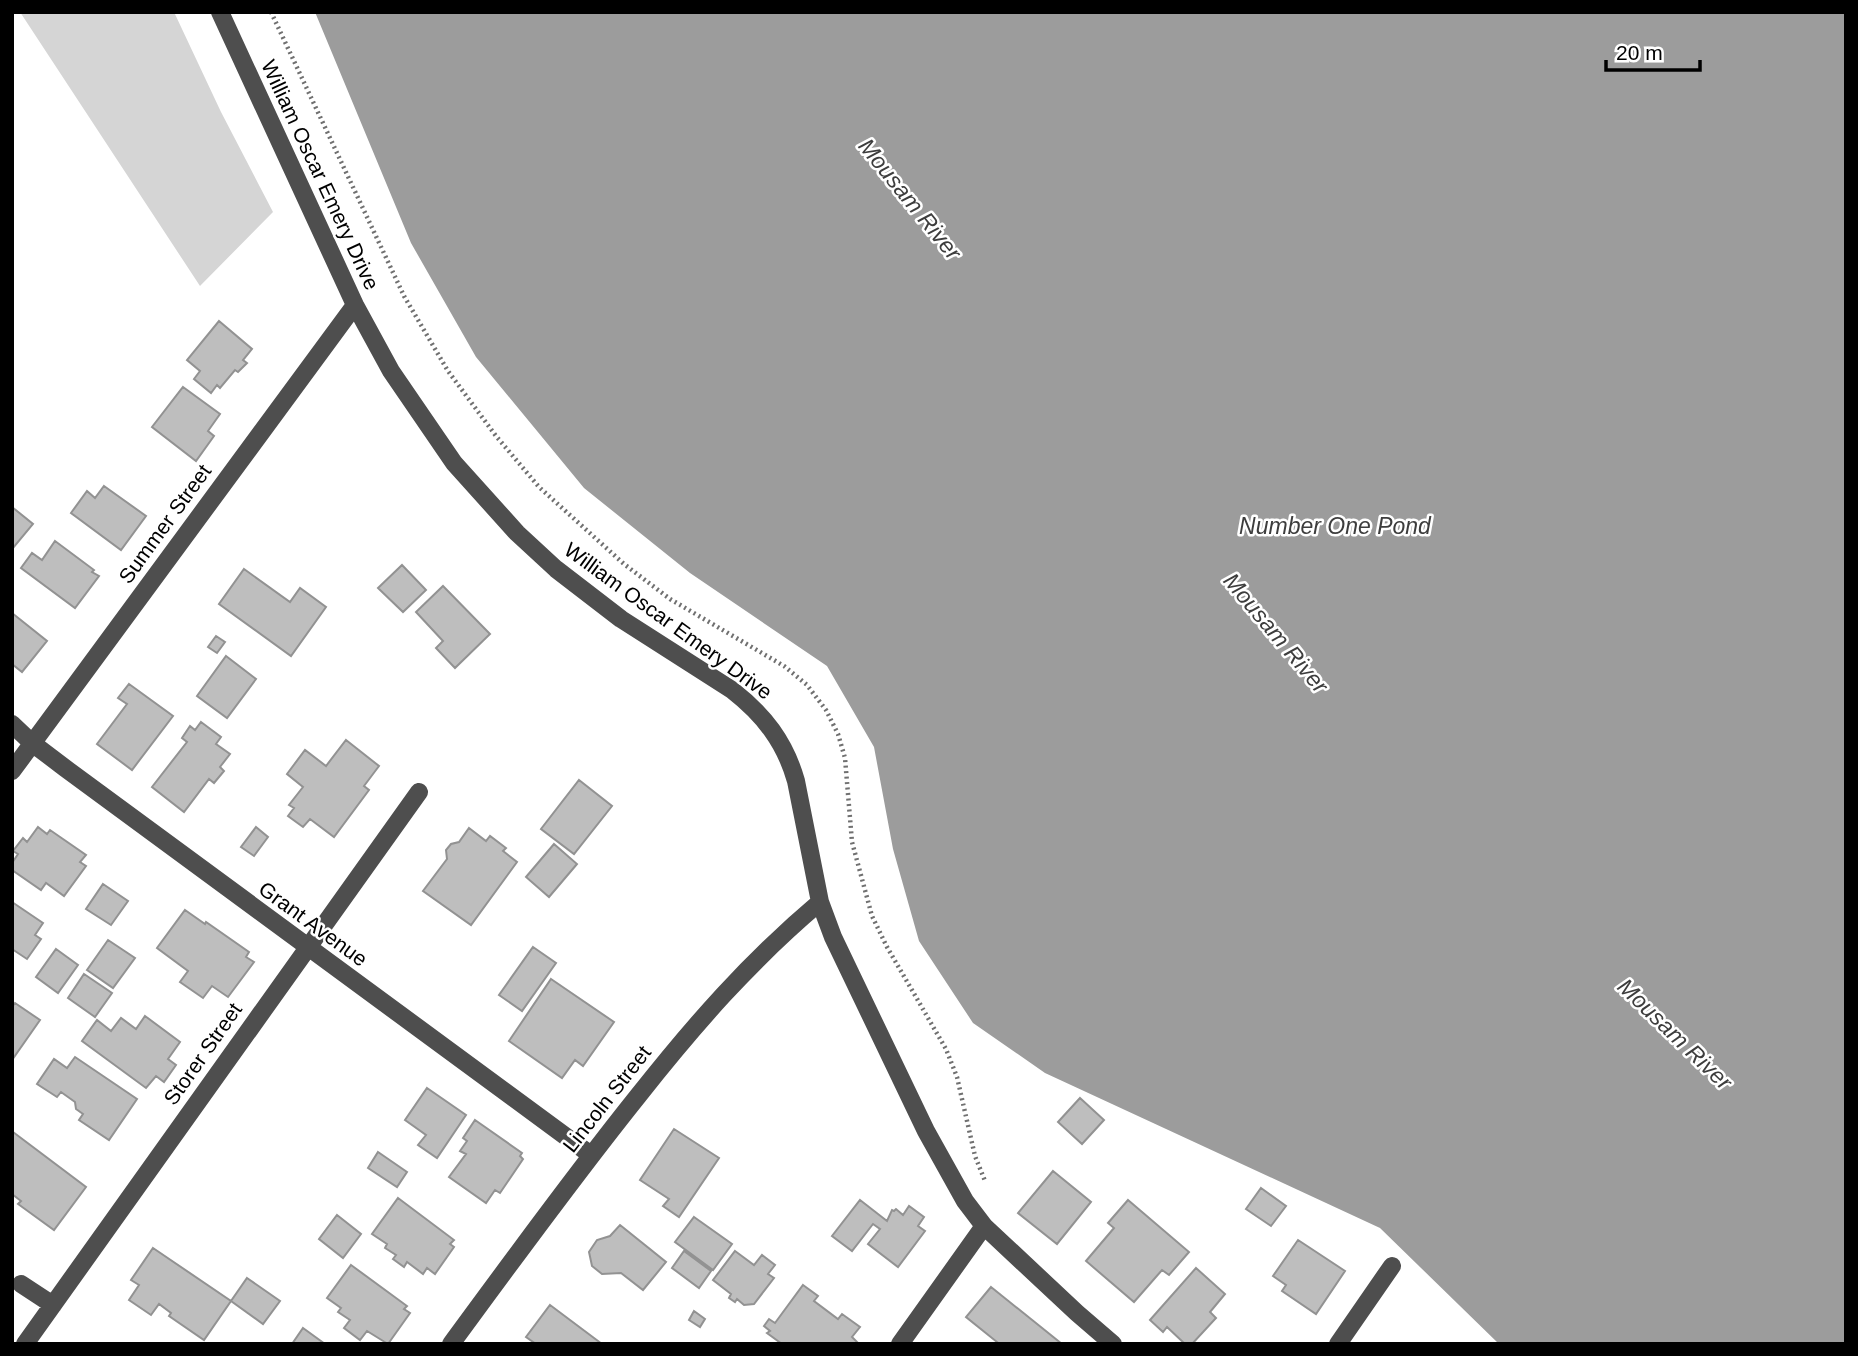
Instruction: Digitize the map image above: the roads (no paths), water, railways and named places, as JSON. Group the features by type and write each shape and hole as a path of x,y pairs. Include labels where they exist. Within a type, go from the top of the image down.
{"street":[{"name":"William Oscar Emery Drive","path":"219,12 355,305 391,372 454,463 517,533 556,569 596,601 732,690 763,717 775,732 796,781 820,902 849,974 926,1131 958,1189 984,1226 1113,1344"},
{"name":"Summer Street","path":"12,771 355,305"},
{"name":"Grant Avenue","path":"12,724 32,743 306,948 591,1155"},
{"name":"Storer Street","path":"25,1344 419,792"},
{"name":"Lincoln Street","path":"451,1344 591,1155 708,1010 782,934 820,902"},
{"path":"900,1344 984,1226"},
{"path":"1338,1344 1392,1266"},
{"path":"21,1284 52,1305"}],"water":[{"name":"Number One Pond","path":"315,12 1846,12 1846,1344 1499,1344 1380,1228 1045,1073 973,1023 919,941 893,849 874,747 827,666 690,573 584,488 476,357 411,243"}],"water label":[{"name":"Mousam River","path":"910,199"},
{"name":"Mousam River","path":"1276,633"},
{"name":"Mousam River","path":"1675,1034"}]}
